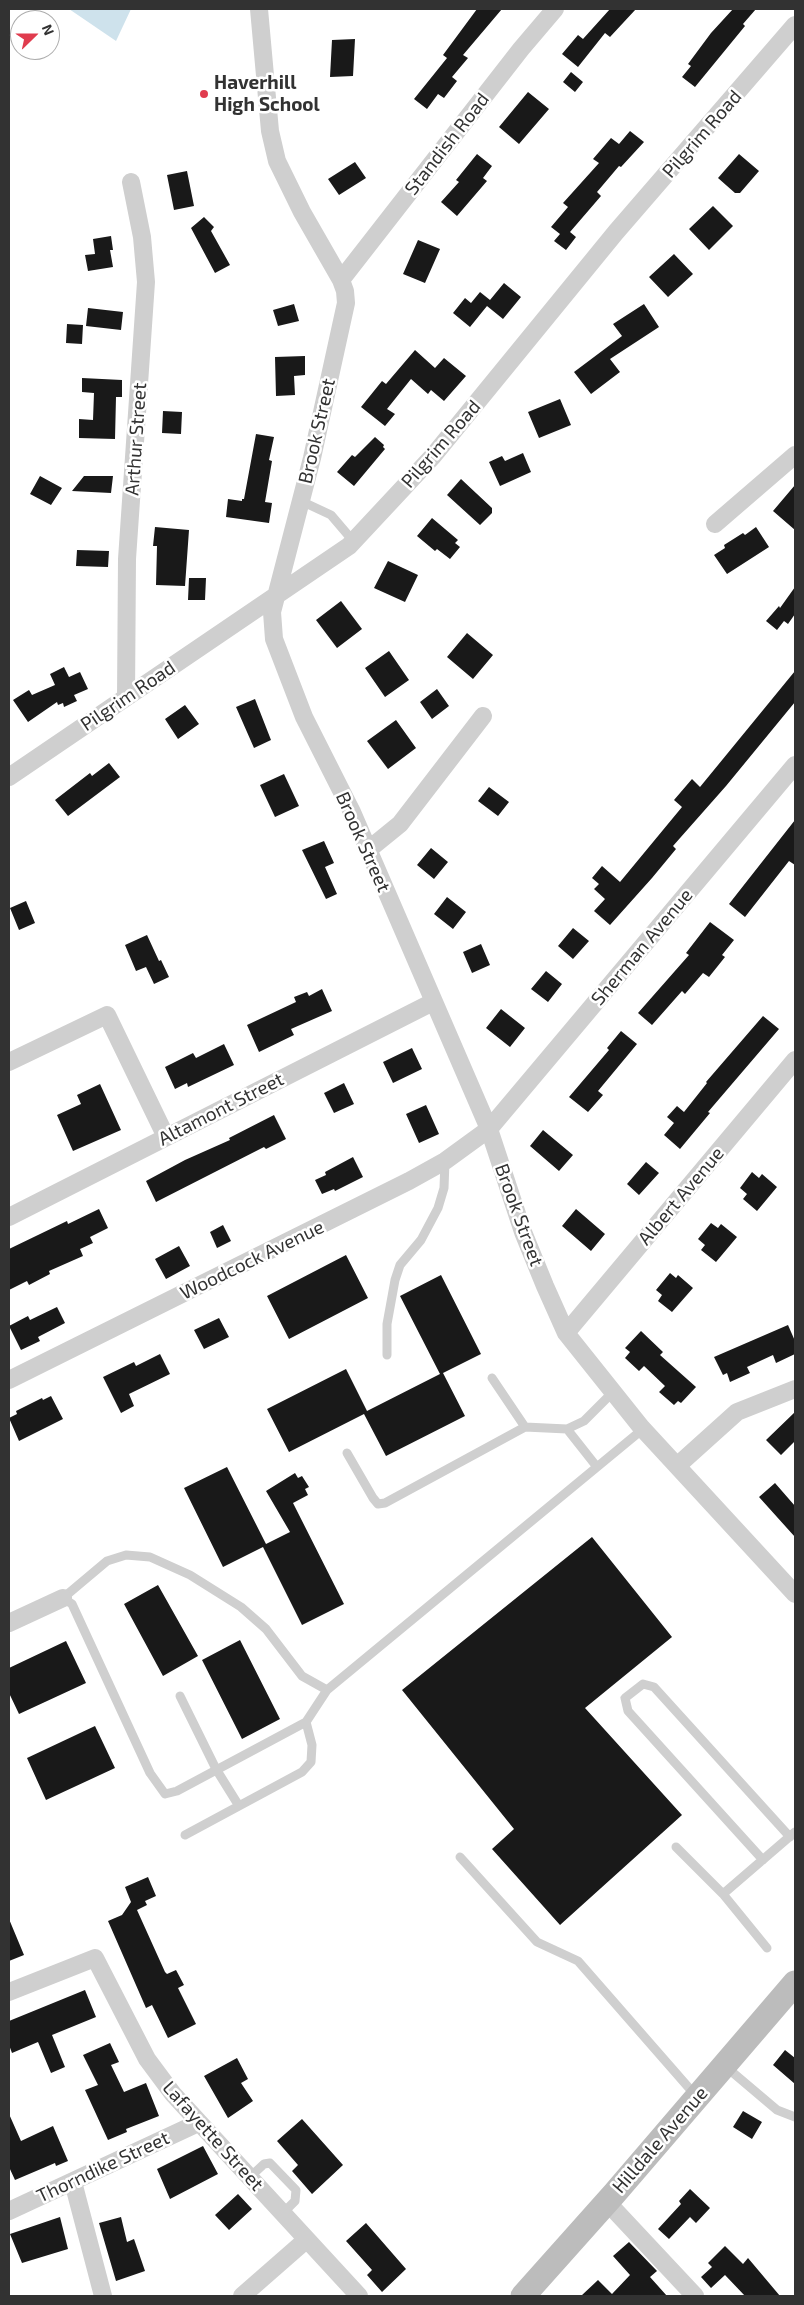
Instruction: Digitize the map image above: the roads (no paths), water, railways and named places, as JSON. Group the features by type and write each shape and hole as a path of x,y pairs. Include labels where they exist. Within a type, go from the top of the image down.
{"main road":[{"name":"Hilldale Avenue","path":"523,2296 607,2202 795,1983"}],"street":[{"name":"Brook Street","path":"260,9 270,130 277,161 302,212 341,280 346,303 300,501 275,598 272,612 274,639 304,717 352,812 489,1129 523,1232 566,1332 643,1428 795,1594"},
{"name":"Standish Road","path":"341,280 521,48 555,9"},
{"name":"Pilgrim Road","path":"9,777 275,598 354,542 433,456 616,232 793,31"},
{"name":"Arthur Street","path":"126,697 127,559 146,282 142,237 131,182"},
{"path":"715,524 795,455"},
{"path":"368,850 400,824 483,716"},
{"name":"Sherman Avenue","path":"489,1129 795,765"},
{"name":"Altamont Street","path":"9,1217 433,1002"},
{"path":"9,1062 107,1015 166,1137"},
{"name":"Albert Avenue","path":"566,1332 795,1060"},
{"name":"Woodcock Avenue","path":"9,1380 409,1182 445,1161 489,1129"},
{"path":"677,1466 736,1412 795,1389"},
{"path":"9,1623 63,1598"},
{"name":"Lafayette Street","path":"9,1992 95,1958 147,2059 198,2122 359,2296"},
{"name":"Thorndike Street","path":"9,2211 198,2122"},
{"path":"73,2182 103,2296"},
{"path":"607,2202 695,2296"},
{"path":"242,2296 306,2240"}],"lane":[{"path":"300,501 332,515 354,542"},
{"path":"387,1355 387,1324 395,1280 400,1265 420,1240 438,1208 444,1188 445,1161"},
{"path":"492,1378 525,1427"},
{"path":"348,1452 378,1504 385,1503 525,1427 567,1429 584,1421 613,1392"},
{"path":"328,1690 302,1676 266,1629 241,1607 190,1575 150,1557 126,1555 107,1561 63,1598 72,1604 150,1773 165,1794 176,1791 306,1722 328,1690 643,1428"},
{"path":"567,1429 597,1467"},
{"path":"723,1894 763,1860 793,1834 654,1687 643,1684 626,1698 628,1711 763,1860"},
{"path":"180,1696 216,1770 239,1806"},
{"path":"185,1835 302,1772 311,1762 312,1745 306,1722"},
{"path":"676,1847 723,1894 767,1948"},
{"path":"460,1856 537,1942 578,1961 697,2098"},
{"path":"725,2066 777,2110 795,2117"},
{"path":"250,2177 264,2164 270,2163 296,2190 294,2201 282,2214"}],"water":[{"path":"69,9 131,9 116,41"}],"place":[{"name":"Haverhill High School","path":"204,94"}]}
